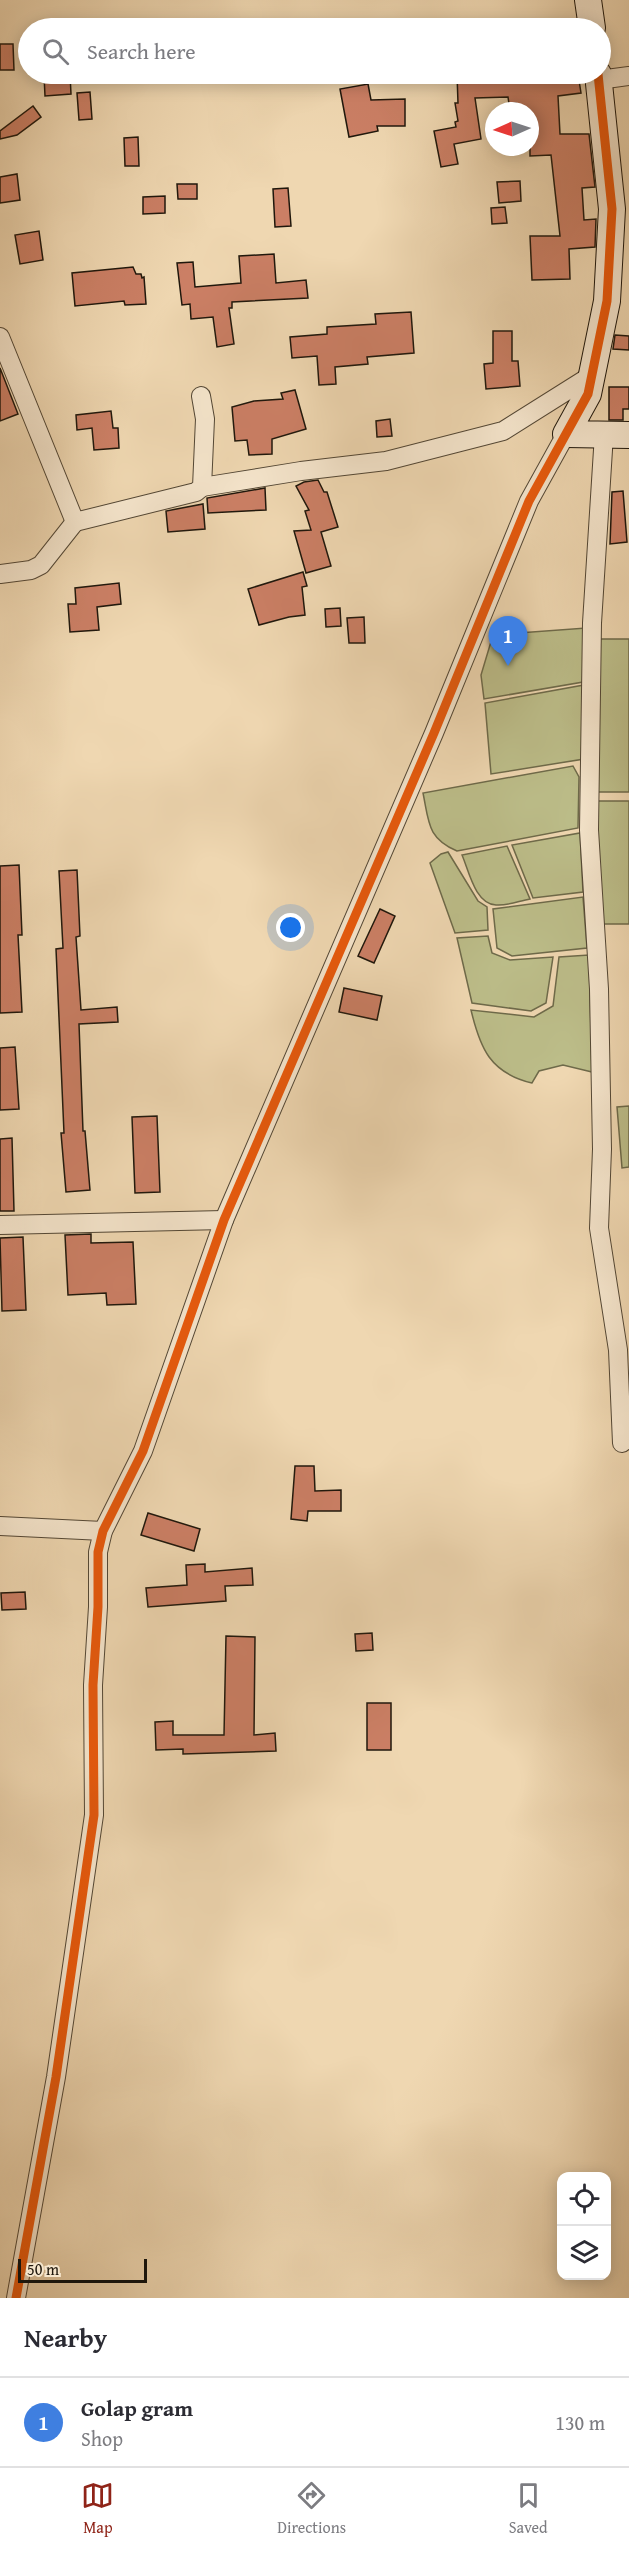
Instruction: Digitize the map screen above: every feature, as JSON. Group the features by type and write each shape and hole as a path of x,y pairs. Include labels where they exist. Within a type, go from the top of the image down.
{"street":[{"path":"588,0 591,18"},
{"path":"611,77 629,76"},
{"path":"16,2298 57,2077 94,1815 93,1686 98,1607 98,1552 103,1531 143,1451 224,1220 434,733 529,501 588,394 607,301 612,209 600,84"},
{"path":"0,338 75,522"},
{"path":"0,574 31,570 41,565 75,522 196,492 202,487 301,471 386,461 503,431 592,375"},
{"path":"201,396 205,419 202,487"},
{"path":"566,434 617,435 592,622 589,830 599,989 602,1149 599,1228 618,1350 622,1443"},
{"path":"0,1225 224,1220"},
{"path":"0,1526 103,1531"}],"green space":[{"path":"586,628 583,682 484,699 481,675 493,635"},
{"path":"600,639 629,639 629,792 598,792"},
{"path":"584,685 584,759 491,774 485,703"},
{"path":"573,766 579,777 578,828 457,851 440,841 428,821 423,793"},
{"path":"596,801 629,801 629,924 600,924"},
{"path":"580,833 583,892 533,898 512,845"},
{"path":"507,846 530,899 496,905 483,899 478,893 462,855"},
{"path":"448,852 478,901 487,907 488,930 455,933 430,863 441,854"},
{"path":"583,897 587,948 512,956 497,948 493,909"},
{"path":"488,936 492,953 510,960 553,957 546,1003 531,1011 472,1003 457,938"},
{"path":"589,955 592,1072 563,1065 539,1071 532,1083 506,1073 489,1057 483,1047 471,1010 534,1017 553,1006 559,957"},
{"path":"629,1106 629,1167 622,1168 617,1107"}],"building":[{"path":"0,44 13,44 14,70 0,70"},
{"path":"44,84 70,84 71,94 45,96"},
{"path":"368,84 371,100 405,99 405,126 377,126 378,131 349,137 340,89"},
{"path":"457,84 580,84 581,93 558,96 560,134 589,134 595,187 582,188 584,220 596,219 595,247 569,249 570,279 532,280 530,236 560,236 551,155 539,156 539,102 509,102 508,97 475,98 481,139 454,144 458,164 441,167 434,131 456,127 455,122 458,121 455,103 458,103"},
{"path":"90,92 92,119 79,120 77,93"},
{"path":"33,106 41,117 17,135 0,139 0,131"},
{"path":"138,137 139,166 125,166 124,138"},
{"path":"17,174 20,200 0,203 0,177"},
{"path":"520,181 521,201 499,203 497,182"},
{"path":"177,184 197,184 197,199 178,199"},
{"path":"288,188 291,226 275,227 273,189"},
{"path":"165,196 165,213 143,214 143,197"},
{"path":"505,207 507,223 492,224 491,208"},
{"path":"39,231 43,260 20,264 15,235"},
{"path":"274,254 276,283 306,280 308,298 232,302 232,308 229,308 234,344 217,347 213,317 191,319 190,304 182,305 177,263 193,262 195,287 241,283 239,256"},
{"path":"133,267 136,274 144,277 146,304 125,305 124,301 75,306 72,273"},
{"path":"411,312 414,353 367,357 368,364 335,367 336,384 319,385 317,356 292,358 290,337 327,334 327,327 376,324 375,314"},
{"path":"493,331 512,331 512,361 518,361 520,386 486,389 484,364 493,363"},
{"path":"615,335 629,336 629,350 613,349"},
{"path":"0,368 18,414 0,421"},
{"path":"609,387 629,387 629,409 623,409 623,420 609,420"},
{"path":"295,390 306,429 272,439 272,454 249,455 247,440 235,441 232,407 254,401 283,399 281,393"},
{"path":"111,411 113,428 118,428 119,448 94,450 92,428 77,430 76,415"},
{"path":"390,419 392,436 377,437 376,421"},
{"path":"318,480 324,492 327,492 338,527 321,532 331,566 306,573 294,531 311,530 305,511 309,510 296,486"},
{"path":"265,488 266,510 208,513 207,498"},
{"path":"623,491 627,542 610,544 612,492"},
{"path":"203,504 205,529 168,532 166,511"},
{"path":"303,572 307,586 302,587 305,615 259,625 248,589"},
{"path":"119,583 121,604 97,607 99,630 70,632 68,604 76,604 75,588"},
{"path":"340,608 341,626 326,627 325,609"},
{"path":"364,617 365,643 349,643 347,618"},
{"path":"19,865 22,935 18,935 22,1012 0,1013 0,866"},
{"path":"77,870 80,936 76,937 81,1010 117,1007 118,1022 79,1024 83,1131 85,1131 90,1190 66,1192 61,1133 64,1133 56,949 63,948 59,871"},
{"path":"380,909 395,916 374,963 358,956"},
{"path":"344,988 382,996 377,1020 339,1012"},
{"path":"15,1047 19,1109 0,1110 0,1048"},
{"path":"157,1116 160,1192 135,1193 132,1117"},
{"path":"12,1138 14,1211 0,1211 0,1139"},
{"path":"91,1234 91,1243 133,1242 136,1304 107,1305 106,1293 68,1295 65,1235"},
{"path":"23,1237 26,1310 2,1311 0,1238"},
{"path":"295,1466 314,1466 315,1491 341,1490 341,1511 308,1511 307,1521 291,1519"},
{"path":"148,1513 200,1529 194,1551 141,1535"},
{"path":"205,1564 205,1572 252,1568 253,1585 225,1586 226,1601 148,1607 146,1588 187,1585 186,1565"},
{"path":"25,1592 26,1609 2,1610 1,1593"},
{"path":"372,1633 373,1650 356,1651 355,1634"},
{"path":"226,1636 255,1637 254,1735 275,1733 276,1751 183,1754 183,1749 156,1750 155,1722 173,1721 173,1735 224,1735"},
{"path":"367,1703 391,1703 391,1750 367,1750"}],"cycle path":[{"path":"16,2298 56,2077 94,1815 93,1685 98,1607 98,1552 103,1531 143,1451 224,1220 434,733 529,501 588,394 607,301 612,209 599,84"}],"place":[{"name":"Golap gram","path":"508,666"}]}
